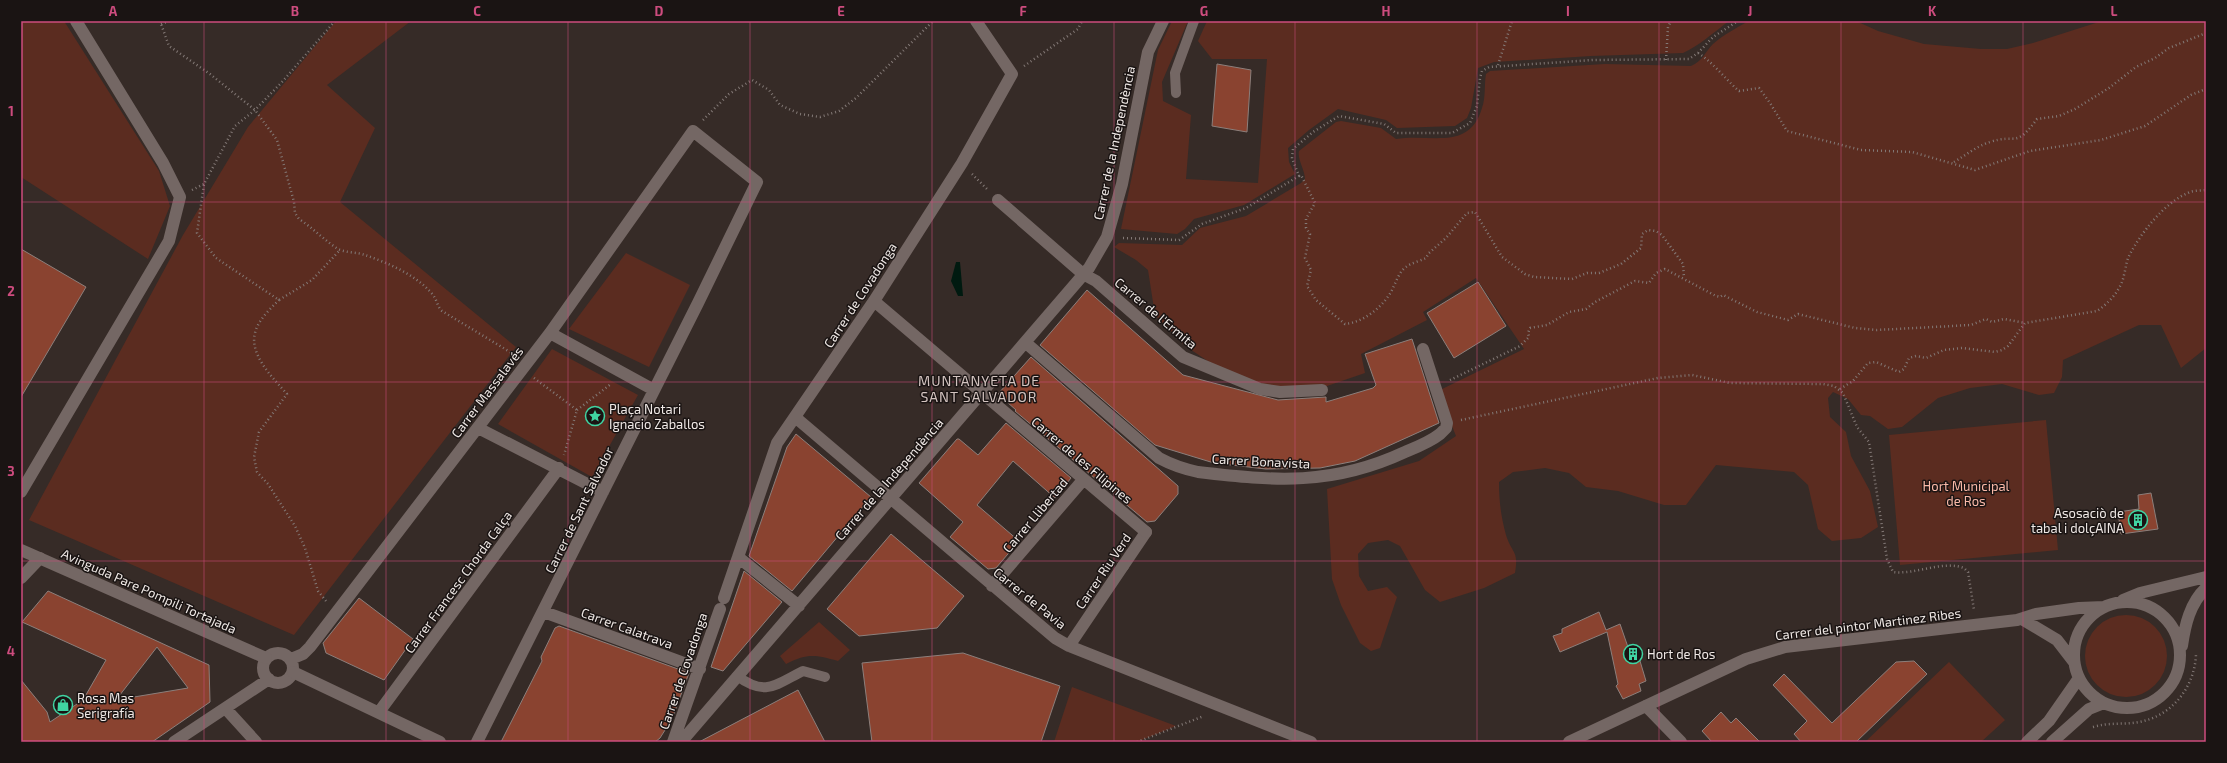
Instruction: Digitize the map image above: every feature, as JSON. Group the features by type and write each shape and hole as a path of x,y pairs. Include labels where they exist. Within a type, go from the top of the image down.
{"street":[{"path":"21,492 169,241 180,197 163,163 76,21"},
{"path":"976,21 1012,74"},
{"name":"Carrer de la Independència","path":"681,742 1089,268 1107,237 1122,184 1148,52 1163,21"},
{"name":"Carrer de Covadonga","path":"673,742 700,669 777,443 874,301 962,163 1012,74"},
{"name":"Carrer de Sant Salvador","path":"477,742 604,492 757,182 693,131"},
{"name":"Carrer Massalavés","path":"291,659 303,654 310,647 478,428 550,333 693,131"},
{"name":"Carrer de l'Ermita","path":"998,200 1083,274 1096,281 1183,357 1260,389 1280,392 1322,390"},
{"name":"Carrer de les Filipines","path":"874,301 1146,532"},
{"path":"550,333 654,390"},
{"name":"Carrer Bonavista","path":"1026,343 1159,458 1184,469 1275,479 1309,479 1339,475 1375,465 1434,439 1446,428 1447,423"},
{"path":"1423,350 1447,423"},
{"name":"Carrer de Pavia","path":"795,417 1043,630 1069,646 1311,742"},
{"path":"478,428 561,464 604,492"},
{"name":"Carrer Francesc Chorda Calça","path":"379,712 561,464"},
{"name":"Carrer Llibertad","path":"992,586 1083,480"},
{"name":"Carrer Riu Verd","path":"1069,646 1146,532"},
{"name":"Avinguda Pare Pompili Tortajada","path":"21,550 266,658"},
{"path":"738,557 799,606"},
{"path":"21,578 40,558"},
{"path":"2074,662 2075,644 2081,628 2091,616 2104,607 2140,593 2206,577"},
{"path":"2022,619 2057,640 2074,662 2079,678 2089,693 2104,704 2122,708 2140,707 2158,699 2171,686 2179,670 2186,624 2194,604 2206,588"},
{"path":"2118,602 2136,602 2153,608 2167,619 2177,634 2181,651"},
{"name":"Carrer del pintor Martinez Ribes","path":"1569,742 1740,661 1766,651 2022,619 2036,614 2079,608 2104,607"},
{"name":"Carrer Calatrava","path":"544,612 700,669"},
{"path":"279,652 291,659 293,672 287,680 278,683 268,680 263,667 266,658 279,652"},
{"path":"293,672 440,742"},
{"path":"2027,742 2049,721 2079,678"},
{"path":"174,742 268,680"},
{"path":"2052,742 2089,709 2104,704"},
{"path":"1646,706 1681,742"},
{"path":"226,708 256,742"}],"lane":[{"path":"1176,93 1175,73 1194,21"},
{"path":"737,676 752,686 769,688 803,670 825,677"}],"path":[{"path":"169,21 160,23 169,46 210,74 255,110 277,140 294,202 295,213 299,219 340,250 365,254 378,261 389,263 427,289 434,297 437,306 442,311 509,350 526,363"},
{"path":"279,300 216,258 197,233 204,184 235,126 255,110 335,21"},
{"path":"693,131 729,94 752,80 769,90 780,105 800,114 820,117 839,111 861,93 933,21"},
{"path":"1012,74 1078,29 1082,21"},
{"path":"1498,65 1512,21"},
{"path":"1666,60 1668,27 1671,21"},
{"path":"1684,278 1682,264 1669,243 1656,231 1648,230 1642,234 1641,248 1621,264 1599,273 1587,273 1572,279 1534,277 1524,274 1502,257 1475,212 1467,213 1446,238 1429,253 1426,258 1407,266 1397,278 1388,296 1380,306 1366,316 1352,323 1345,324 1316,300 1307,286 1311,270 1305,258 1310,234 1306,228 1306,219 1315,203 1292,158 1293,150 1314,132 1339,116 1384,124 1396,133 1452,133 1470,124 1474,115 1482,71 1489,66 1593,60 1690,59 1698,53 1705,44 1738,21"},
{"path":"1954,163 1990,142 2018,139 2024,136 2037,120 2059,116 2075,109 2109,88 2136,67 2156,58 2169,48 2206,33"},
{"path":"1698,53 1711,61 1722,76 1739,91 1759,88 1787,131 1861,150 1912,152 1975,170 2030,151 2101,140 2145,126 2191,95 2206,89"},
{"path":"962,163 998,200"},
{"path":"1107,237 1179,240 1202,224 1246,208 1300,176"},
{"path":"1434,386 1460,376 1515,349 1529,337 1530,328 1547,325 1569,312 1586,309 1595,302 1635,282 1649,283 1660,270 1671,270 1716,296 1720,297 1723,295 1757,312 1788,320 1798,314 1855,328 1877,330 1971,325 1986,320 1992,322 2004,319 2025,323 2097,311 2106,305 2115,294 2124,277 2129,255 2155,218 2176,200 2187,193 2206,190"},
{"path":"326,602 318,591 305,548 295,526 268,484 257,472 254,457 259,432 287,394 265,370 257,354 254,333 264,315 279,300 312,280 340,250"},
{"path":"1447,423 1658,378 1680,376 1692,375 1730,383 1823,384 1840,389 1853,382 1868,363 1876,362 1899,372 1904,369 1909,358 1916,356 1926,358 1944,350 1962,348 1995,352 2002,350 2008,346 2025,323"},
{"path":"530,375 577,410"},
{"path":"561,464 577,410 615,381"},
{"path":"1840,389 1858,427 1869,442 1887,559 1893,572 1907,573 1940,566 1964,568 1968,572 1973,594 1976,625"},
{"path":"2087,731 2104,723 2138,722 2164,713 2176,703 2189,685 2195,665 2196,650"},
{"path":"1137,742 1225,708"}],"green space":[{"path":"21,21 64,21 159,171 170,206 148,259 21,177"},
{"path":"336,21 411,21 327,85 375,128 340,202 516,347 294,635 29,520 183,235 248,127"},
{"path":"1172,21 1188,21 1162,82 1163,101 1191,115 1186,179 1258,183 1267,59 1212,59 1198,41 1207,21 1729,21 1701,43 1683,53 1591,56 1494,62 1478,68 1471,108 1467,118 1455,126 1397,128 1386,120 1338,109 1309,130 1288,148 1289,162 1295,174 1244,205 1194,219 1185,229 1177,234 1121,229 1158,50"},
{"path":"1748,21 1856,21 1878,31 1924,44 1981,49 2007,49 2033,43 2102,21 2206,21 2206,348 2181,368 2161,325 2139,325 2063,360 2062,377 2054,393 2039,395 2002,384 1970,388 1938,398 1902,427 1888,429 1870,416 1861,415 1848,399 1833,392 1828,398 1830,417 1846,432 1851,456 1870,491 1878,527 1861,538 1832,541 1818,529 1808,485 1794,472 1716,465 1686,505 1664,505 1618,491 1586,487 1569,473 1545,468 1513,472 1499,482 1499,489 1504,528 1516,560 1515,573 1484,588 1440,602 1425,590 1400,546 1388,540 1368,543 1358,554 1359,576 1368,591 1387,587 1397,597 1380,648 1371,651 1360,643 1341,605 1332,579 1327,489 1419,461 1456,436 1438,391 1524,349 1476,278 1423,312 1427,320 1361,354 1365,373 1327,386 1279,388 1259,385 1218,368 1184,345 1155,315 1148,270 1136,260 1114,247 1119,243 1182,245 1200,228 1246,216 1301,183 1305,179 1299,157 1299,151 1336,122 1341,121 1381,128 1396,139 1447,138 1458,136 1468,131 1476,122 1483,104 1486,74 1490,71 1605,64 1691,66 1701,59 1713,44"},
{"path":"626,253 690,285 649,367 569,329"},
{"path":"552,349 638,395 592,477 498,424"},
{"name":"Hort Municipal de Ros","path":"2046,420 2058,550 1900,565 1889,435"},
{"path":"2126,615 2142,618 2155,627 2164,640 2167,656 2164,672 2155,685 2142,694 2126,697 2110,694 2097,685 2088,672 2085,656 2088,640 2097,627 2110,618"},
{"path":"819,622 850,650 838,661 812,656 800,658 786,664 780,656"},
{"path":"1949,662 2005,720 1981,742 1865,742"},
{"path":"1072,687 1176,726 1137,742 1054,742"}],"shaded area":[{"path":"956,262 960,262 963,296 958,296 951,281"}],"building":[{"path":"1217,64 1251,70 1247,132 1212,126"},
{"path":"21,249 86,287 21,397"},
{"path":"1478,282 1506,326 1454,358 1427,313"},
{"path":"1087,290 1183,375 1278,400 1326,397 1326,402 1373,388 1376,385 1365,354 1412,339 1439,423 1355,461 1320,468 1266,469 1214,463 1155,445 1040,345"},
{"path":"1031,357 1178,486 1178,494 1155,521 1147,522 1015,411 1016,410 998,394"},
{"path":"1006,423 1071,478 1055,498 1013,461 977,505 1019,541 996,568 988,569 950,537 963,522 919,483 957,439 959,439 978,455"},
{"path":"796,434 871,497 792,591 749,556 787,447"},
{"name":"Asosaciò de tabal i dolçAINA","path":"2151,493 2158,529 2121,534 2118,512 2139,509 2138,495"},
{"path":"891,534 964,596 937,628 859,636 827,609"},
{"path":"744,571 782,602 723,671 711,667"},
{"path":"48,591 209,665 210,702 152,742 21,742 21,680 47,712 50,722 83,700 106,660 22,622","holes":["157,647 188,688 116,700"]},
{"path":"359,598 413,639 384,680 326,653 323,643"},
{"name":"Hort de Ros","path":"1599,612 1606,630 1620,624 1630,653 1637,651 1646,681 1639,684 1641,691 1623,699 1616,686 1618,684 1607,632 1560,652 1553,636 1562,633 1562,629"},
{"path":"559,626 689,673 672,719 660,738 655,742 501,742 542,661 541,657 555,628"},
{"path":"963,653 1060,686 1041,742 872,742 862,663"},
{"path":"1914,661 1927,674 1856,742 1801,742 1794,734 1807,721 1773,685 1784,674 1832,723 1896,662"},
{"path":"798,690 825,742 699,742"},
{"path":"1721,712 1731,723 1736,718 1760,742 1712,742 1702,731"}],"place":[{"name":"Plaça Notari Ignacio Zaballos","path":"595,416"},
{"name":"Asosaciò de tabal i dolçAINA","path":"2138,520"},
{"name":"Hort de Ros","path":"1633,654"},
{"name":"Rosa Mas Serigrafía","path":"63,705"}],"district":[{"name":"MUNTANYETA DE SANT SALVADOR","path":"979,388"}]}
